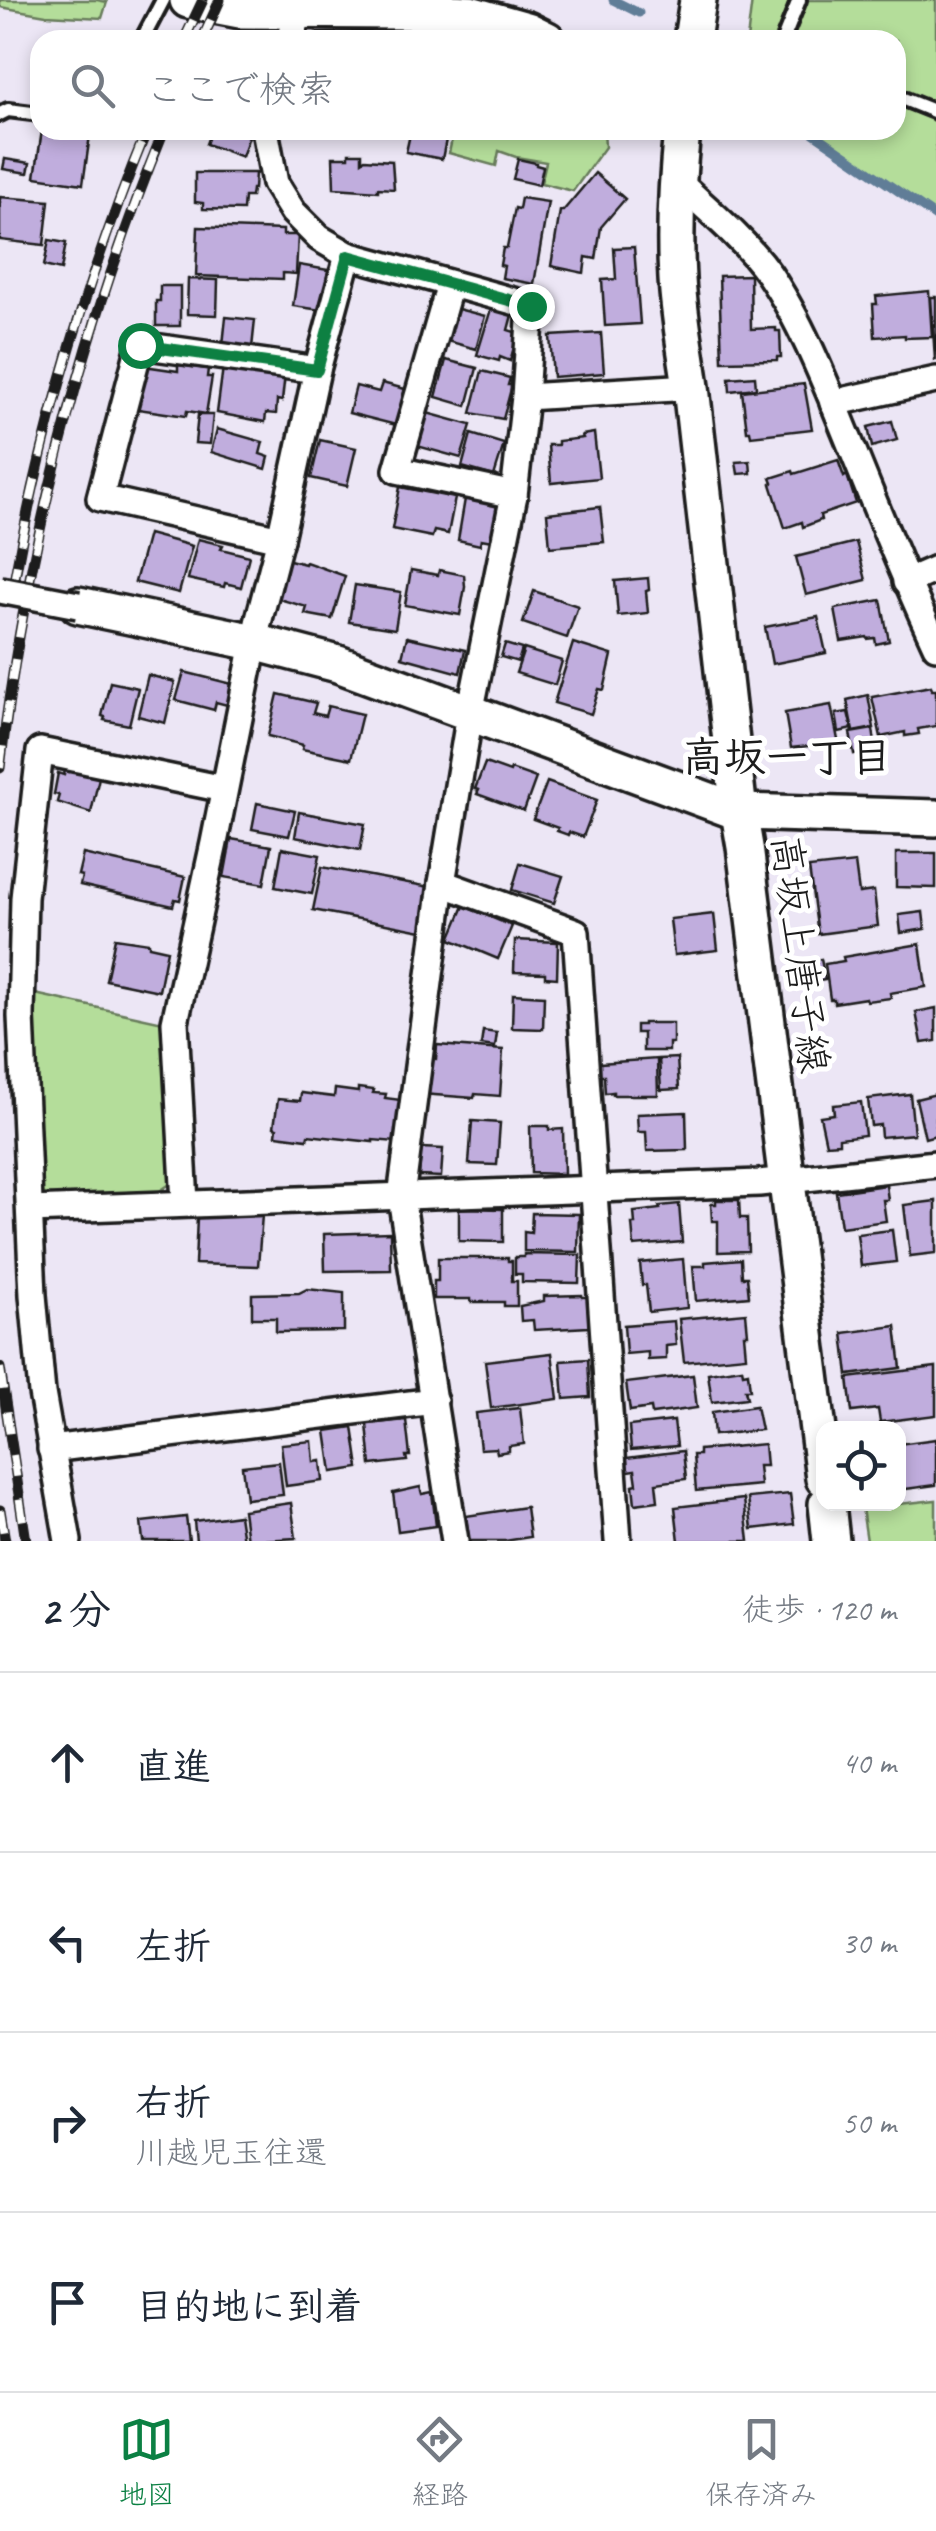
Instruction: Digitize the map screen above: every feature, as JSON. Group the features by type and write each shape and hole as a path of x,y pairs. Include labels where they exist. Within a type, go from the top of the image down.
{"main road":[{"path":"188,0 296,24 408,10 470,14 527,30"},
{"path":"694,30 698,0"},
{"name":"高坂上唐子線","path":"677,140 677,278 739,812 817,1421"},
{"path":"78,605 338,664 739,812 936,818"},
{"path":"828,1511 832,1541"}],"street":[{"path":"267,140 276,184 293,212 319,238 348,256 531,306 514,495 470,713 442,883 401,1197 455,1541"},
{"path":"677,181 748,248 770,275 834,402 936,646"},
{"path":"185,1203 175,1022 254,642 317,370 348,256"},
{"path":"450,284 397,470 514,495"},
{"path":"280,539 100,498 140,345 317,370"},
{"path":"834,402 936,380"},
{"path":"525,396 692,387"},
{"path":"906,582 936,569"},
{"path":"0,590 78,605"},
{"path":"68,1541 50,1449 32,1296 21,1016 24,898 40,751 224,788"},
{"path":"442,883 576,932 618,1541"},
{"path":"30,1210 594,1191 786,1181 936,1164"},
{"path":"50,1449 434,1401"}],"lane":[{"path":"148,30 164,0"},
{"path":"787,30 798,0"},
{"path":"906,100 936,112"},
{"path":"0,114 8,110 30,113"}],"green space":[{"path":"0,0 107,2 102,18 46,15 0,7"},
{"path":"752,0 936,0 936,217 824,140 906,140 906,30 748,30"},
{"path":"452,140 605,140 605,147 573,191 541,183 546,162 499,151 496,166 449,153"},
{"path":"35,994 163,1022 170,1184 158,1192 45,1197 37,1190"},
{"path":"936,1500 936,1541 867,1541 862,1511 906,1511 906,1503"}],"building":[{"path":"41,140 89,140 83,184 35,177"},
{"path":"207,140 248,140 242,157 206,144"},
{"path":"409,140 446,140 442,159 406,152"},
{"path":"349,153 362,153 362,161 392,161 394,189 334,188 333,157 349,157"},
{"path":"5,159 30,163 28,173 3,169"},
{"path":"518,159 543,167 539,185 513,179"},
{"path":"195,173 255,173 254,189 251,197 244,197 243,210 203,209 203,203 195,202"},
{"path":"595,173 625,199 601,227 596,259 586,257 584,273 551,266 560,211"},
{"path":"0,197 49,201 44,245 0,240"},
{"path":"521,198 548,202 534,284 502,278 504,266 500,265"},
{"path":"198,227 283,230 283,235 298,235 296,274 283,273 283,279 196,276"},
{"path":"49,240 66,243 61,270 44,266"},
{"path":"634,247 640,324 605,326 602,280 616,279 614,248"},
{"path":"299,265 328,270 321,310 293,306"},
{"path":"750,275 751,329 780,331 781,357 722,361 719,276"},
{"path":"188,279 218,280 217,315 187,314"},
{"path":"160,286 180,286 180,326 156,326"},
{"path":"929,291 932,337 875,337 876,296"},
{"path":"931,297 936,297 936,360 935,360"},
{"path":"454,308 485,316 476,349 444,340"},
{"path":"491,309 512,315 508,330 518,333 510,361 477,355"},
{"path":"226,317 255,320 252,348 223,345"},
{"path":"601,333 604,373 553,377 550,336"},
{"path":"446,360 477,368 467,406 436,397"},
{"path":"178,365 208,369 207,377 212,377 206,414 187,411 186,416 138,409 144,366 178,371"},
{"path":"223,367 285,374 276,414 266,413 265,422 217,413"},
{"path":"482,371 510,378 508,385 512,385 503,419 471,413"},
{"path":"755,376 756,388 730,391 729,378"},
{"path":"382,383 405,389 396,425 349,413 356,386 379,392"},
{"path":"804,384 812,429 751,436 742,391"},
{"path":"427,413 471,425 461,458 417,446"},
{"path":"198,415 213,415 210,444 195,443"},
{"path":"892,421 897,440 872,447 868,427"},
{"path":"217,429 263,442 260,454 269,457 266,469 211,452"},
{"path":"594,433 599,478 551,483 548,445"},
{"path":"471,434 504,444 494,476 462,467"},
{"path":"320,440 356,448 347,486 311,478"},
{"path":"838,460 856,503 820,515 821,520 803,527 802,522 785,528 771,478"},
{"path":"750,461 751,473 738,474 736,462"},
{"path":"400,487 455,498 448,534 434,531 432,537 392,529"},
{"path":"466,493 499,504 492,541 481,539 480,545 458,540"},
{"path":"600,507 604,542 550,547 547,513"},
{"path":"148,534 192,546 179,593 135,582"},
{"path":"198,539 249,556 241,587 188,579"},
{"path":"856,542 866,580 806,595 796,557"},
{"path":"286,559 345,576 332,619 305,614 307,607 275,598"},
{"path":"411,570 464,575 460,615 405,605"},
{"path":"648,578 648,613 618,616 615,581"},
{"path":"355,585 401,592 395,629 349,622"},
{"path":"534,591 578,606 567,638 523,623"},
{"path":"881,600 889,641 876,644 875,638 867,637 841,641 835,609"},
{"path":"818,617 826,653 772,664 765,627"},
{"path":"407,637 465,650 460,673 402,657"},
{"path":"573,643 612,655 604,690 599,689 591,714 554,703"},
{"path":"505,644 522,649 518,662 501,657"},
{"path":"524,649 562,661 555,685 516,673"},
{"path":"184,672 232,684 227,705 216,702 214,710 176,700"},
{"path":"148,675 175,682 165,723 138,716"},
{"path":"110,682 138,688 129,725 104,720 102,716"},
{"path":"931,686 936,690 936,726 918,729 919,734 905,736 905,732 881,737 872,697"},
{"path":"278,694 316,703 313,713 325,716 328,706 362,714 351,759 302,749 303,745 268,736"},
{"path":"868,695 874,728 853,732 847,700"},
{"path":"831,705 836,743 791,748 785,713"},
{"path":"848,712 852,729 839,732 836,714"},
{"path":"873,729 876,750 854,754 850,733"},
{"path":"485,763 536,778 524,811 477,794 479,790 475,789"},
{"path":"66,765 100,773 91,813 57,802 59,795 54,794 58,773 64,775"},
{"path":"547,782 597,800 583,837 569,832 568,835 533,819"},
{"path":"257,803 295,811 289,836 252,829"},
{"path":"299,812 365,824 360,850 295,837"},
{"path":"231,839 271,846 264,884 224,877"},
{"path":"282,848 320,855 312,894 275,887"},
{"path":"896,853 936,853 936,888 896,887"},
{"path":"83,854 185,877 180,900 175,899 173,906 80,885"},
{"path":"520,863 563,876 554,903 512,890"},
{"path":"855,863 859,893 874,891 878,926 818,934 809,868"},
{"path":"322,867 430,887 422,931 313,910"},
{"path":"464,906 512,926 498,959 450,939"},
{"path":"923,912 925,929 901,933 899,915"},
{"path":"714,914 718,950 674,955 670,919"},
{"path":"115,938 167,950 159,991 106,980"},
{"path":"515,940 558,942 557,978 545,977 545,973 514,972"},
{"path":"920,944 926,987 867,1001 866,998 834,1003 830,999 825,964 844,961 843,957"},
{"path":"821,959 825,980 803,984 800,963"},
{"path":"513,994 544,996 543,1029 512,1028"},
{"path":"936,1008 936,1041 922,1043 916,1012"},
{"path":"673,1023 669,1051 643,1051 643,1033 636,1033 636,1025"},
{"path":"483,1031 497,1033 495,1047 481,1045"},
{"path":"437,1045 503,1050 500,1096 422,1094 424,1058 436,1059"},
{"path":"677,1058 679,1089 661,1090 659,1059"},
{"path":"657,1059 658,1095 605,1093 600,1063"},
{"path":"358,1088 401,1100 396,1142 276,1135 278,1099 300,1101 301,1093 334,1097 335,1089 358,1092"},
{"path":"910,1094 914,1134 881,1137 880,1125 871,1126 868,1099"},
{"path":"936,1094 936,1135 925,1138 916,1099"},
{"path":"861,1102 865,1135 826,1144 820,1116 834,1114 833,1105"},
{"path":"686,1112 687,1150 647,1151 646,1132 638,1132 637,1114"},
{"path":"472,1121 500,1123 497,1165 469,1164"},
{"path":"530,1126 563,1129 564,1174 531,1173"},
{"path":"421,1148 443,1149 441,1177 419,1176"},
{"path":"886,1185 886,1221 841,1227 836,1192"},
{"path":"716,1200 739,1200 740,1218 747,1218 748,1251 718,1252 718,1221 712,1221 711,1204 716,1204"},
{"path":"936,1201 936,1253 910,1256 904,1205"},
{"path":"679,1204 682,1242 634,1246 634,1212"},
{"path":"459,1208 503,1209 503,1242 459,1241"},
{"path":"532,1213 579,1214 578,1252 524,1251 524,1232 531,1233"},
{"path":"262,1215 258,1266 195,1264 197,1217"},
{"path":"892,1230 896,1262 861,1266 857,1234"},
{"path":"390,1232 391,1270 325,1271 324,1234"},
{"path":"580,1255 579,1283 522,1282 522,1274 515,1274 515,1257"},
{"path":"438,1258 508,1258 512,1261 512,1281 517,1281 517,1306 471,1299 434,1299"},
{"path":"683,1259 687,1308 649,1312 640,1263"},
{"path":"741,1259 749,1296 696,1301 693,1266"},
{"path":"307,1289 344,1293 344,1331 276,1332 276,1318 252,1318 252,1294 299,1293"},
{"path":"544,1296 588,1297 589,1327 534,1330 533,1320 521,1321 520,1306 544,1301"},
{"path":"746,1313 746,1356 684,1362 679,1319"},
{"path":"674,1321 676,1345 666,1346 666,1359 648,1360 648,1352 626,1354 624,1325"},
{"path":"896,1326 901,1368 848,1375 843,1333"},
{"path":"552,1353 558,1399 491,1408 485,1361"},
{"path":"588,1359 590,1397 564,1399 561,1361"},
{"path":"936,1367 936,1415 880,1421 878,1409 852,1412 848,1378"},
{"path":"742,1368 743,1373 748,1372 747,1398 712,1402 708,1373"},
{"path":"693,1375 697,1408 652,1414 651,1408 630,1411 626,1383"},
{"path":"756,1406 761,1430 714,1435 712,1412"},
{"path":"520,1408 524,1444 497,1453 496,1448 480,1449 476,1413"},
{"path":"406,1420 410,1456 406,1456 407,1461 371,1465 367,1424"},
{"path":"674,1421 677,1446 631,1450 629,1426"},
{"path":"353,1427 359,1468 332,1472 326,1431"},
{"path":"936,1439 936,1485 906,1489 906,1443"},
{"path":"312,1441 314,1462 321,1461 323,1481 286,1486 281,1444"},
{"path":"764,1444 766,1466 758,1466 760,1485 696,1491 693,1455 699,1455 699,1450"},
{"path":"683,1451 686,1479 656,1483 658,1501 635,1504 635,1470 628,1471 626,1458"},
{"path":"279,1462 283,1495 246,1499 242,1466"},
{"path":"420,1487 422,1494 432,1492 436,1526 398,1531 393,1493"},
{"path":"790,1494 794,1524 752,1529 748,1498"},
{"path":"744,1499 749,1541 679,1541 675,1507"},
{"path":"291,1503 296,1538 247,1541 243,1510"},
{"path":"526,1507 530,1537 469,1541 466,1516"},
{"path":"239,1515 243,1541 196,1541 194,1521"},
{"path":"186,1517 189,1541 143,1541 141,1522"}],"waterway":[{"path":"613,0 639,13"},
{"path":"824,140 936,217"}],"railway":[{"path":"189,30 203,0"},
{"path":"206,30 220,0"},
{"path":"13,587 37,470 68,355 143,140"},
{"path":"0,768 25,605 61,443 107,285 160,140"},
{"path":"0,1368 26,1541"},
{"path":"0,1510 5,1541"}],"district":[{"name":"高坂一丁目","path":"787,757"}],"route":[{"path":"140,345 317,370 348,256 531,306"}]}
